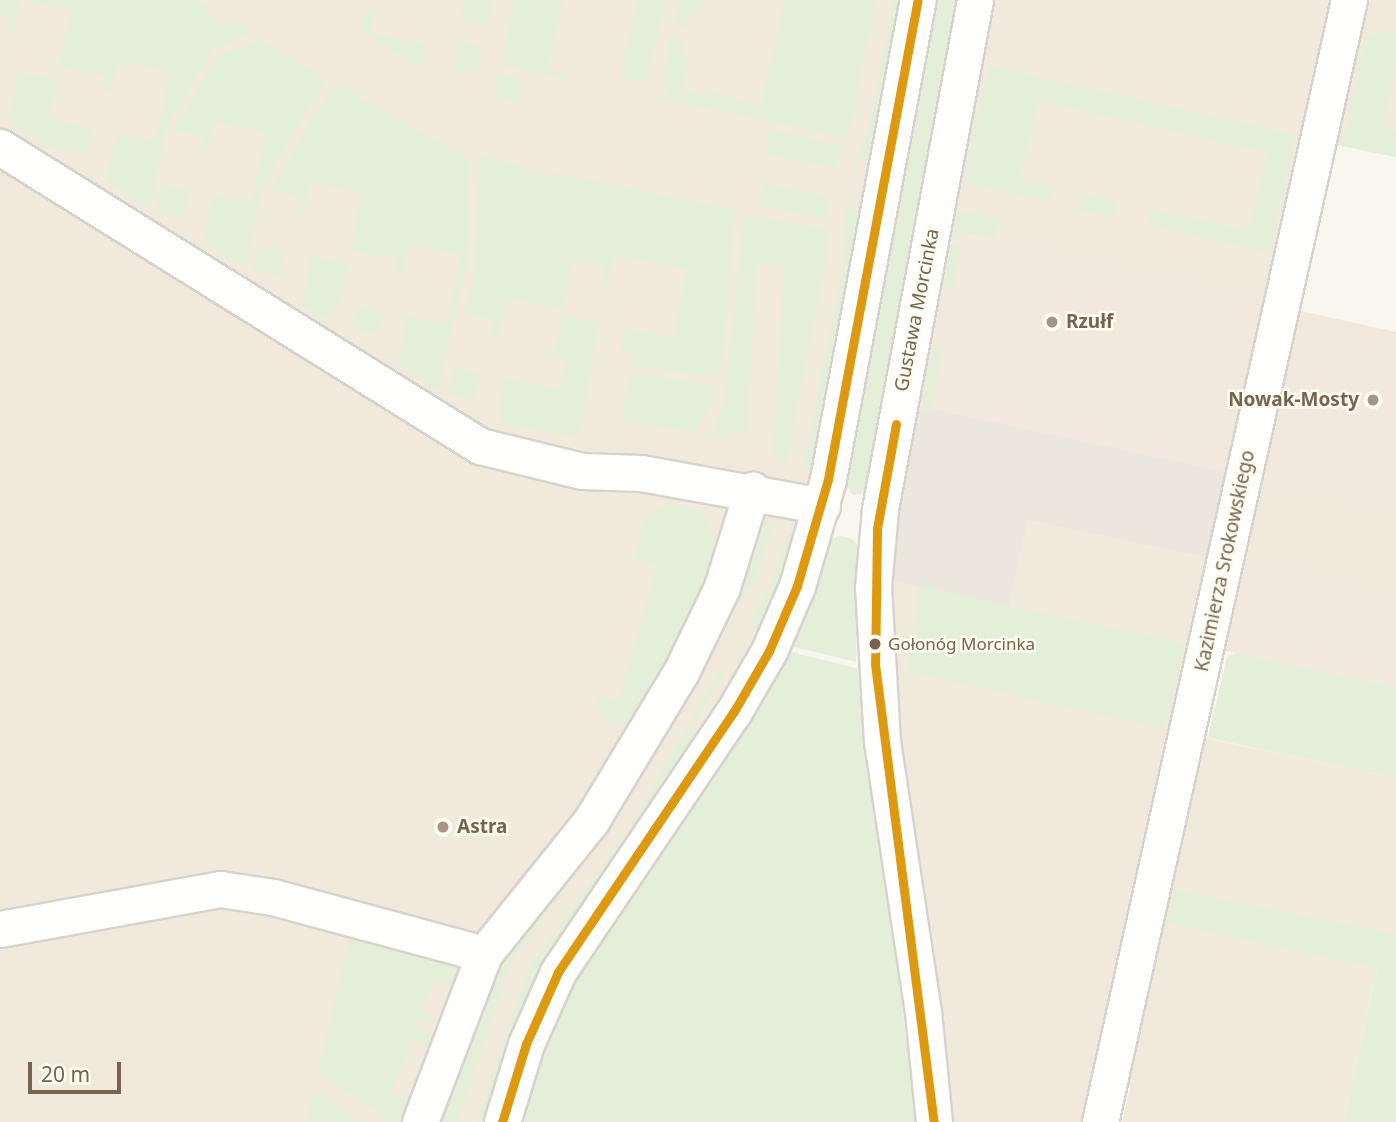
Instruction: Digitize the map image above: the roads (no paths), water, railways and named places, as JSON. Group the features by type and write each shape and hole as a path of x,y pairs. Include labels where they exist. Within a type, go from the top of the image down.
{"street":[{"path":"502,1122 539,1010 564,961 762,665 797,586 822,506 918,0"},
{"name":"Gustawa Morcinka","path":"934,1122 923,1012 882,742 873,588 880,509 975,0"},
{"name":"Kazimierza Srokowskiego","path":"1100,1122 1349,0"},
{"path":"0,147 480,446 582,471 641,473 752,490 822,506"},
{"path":"420,1122 484,954 591,821 681,672 722,587 752,490"},
{"path":"0,929 220,889 272,897 484,954"}],"place":[{"name":"Rzułf","path":"1052,322"},
{"name":"Nowak-Mosty","path":"1373,400"},
{"name":"Gołonóg Morcinka","path":"875,644"},
{"name":"Astra","path":"443,827"}]}
